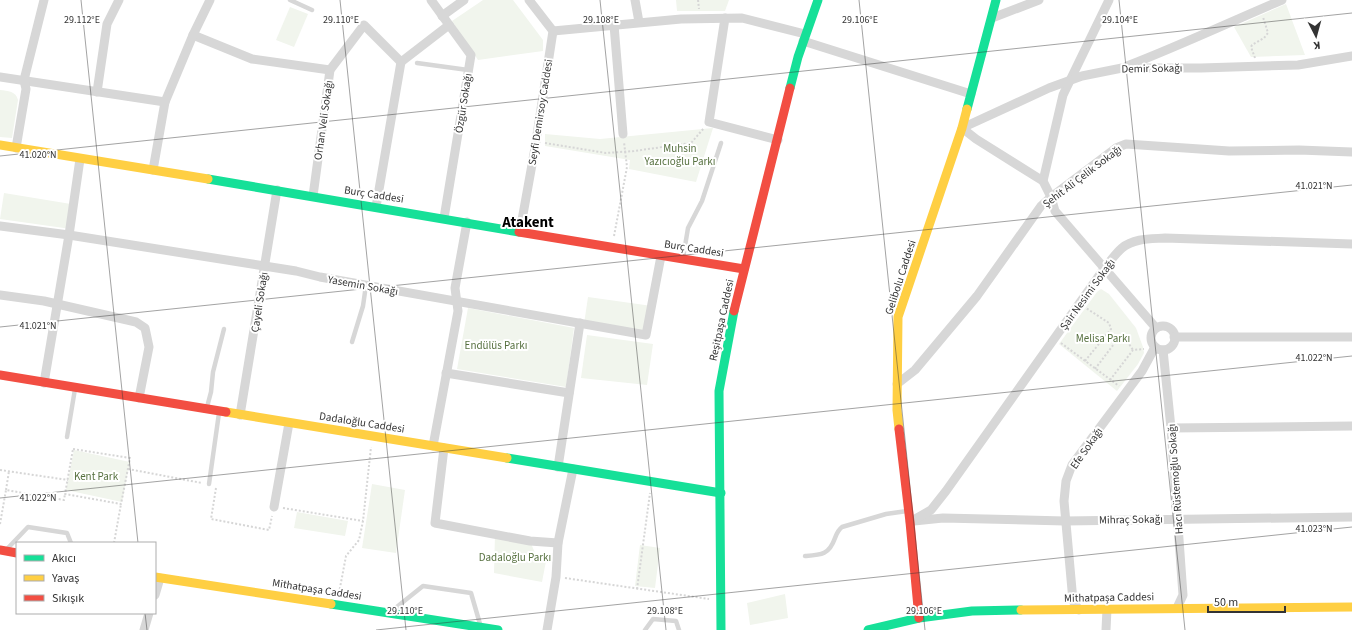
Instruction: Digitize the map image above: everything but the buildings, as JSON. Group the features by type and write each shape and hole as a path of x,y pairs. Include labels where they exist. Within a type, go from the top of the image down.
{"street":[{"path":"16,148 26,89 24,80 44,0"},
{"path":"98,92 107,24 119,0"},
{"path":"153,170 165,102 193,35 210,0"},
{"name":"Özgür Sokağı","path":"431,0 471,55 444,218"},
{"path":"442,16 464,0"},
{"path":"529,0 553,31 681,19 742,18 972,94"},
{"path":"635,0 639,22"},
{"name":"Reşitpaşa Caddesi","path":"721,630 719,391 730,329 744,268 804,38 818,0"},
{"name":"Gelibolu Caddesi","path":"919,618 909,510 897,410 898,317 962,128 996,0"},
{"path":"992,18 1039,0"},
{"path":"1043,181 1063,95 1109,0"},
{"path":"1122,68 1159,54 1261,6 1282,0"},
{"path":"725,18 709,122 778,140"},
{"name":"Orhan Veli Sokağı","path":"313,196 330,70 364,25 401,62"},
{"path":"376,207 401,62 449,25"},
{"path":"614,25 623,134"},
{"name":"Seyfi Demirsoy Caddesi","path":"520,231 536,142 553,31"},
{"path":"193,35 252,58 330,70"},
{"name":"Demir Sokağı","path":"962,128 1048,88 1082,76 1122,68 1298,65 1352,56"},
{"path":"0,77 165,102"},
{"path":"962,128 983,144 1043,181 1056,211 1156,328 1162,326 1167,327 1172,332 1174,337 1352,337"},
{"name":"Şehit Ali Çelik Sokağı","path":"897,384 915,370 977,296 1041,206 1116,148 1126,144 1230,151 1299,150 1352,152"},
{"name":"Burç Caddesi","path":"0,146 277,190 661,256 744,268"},
{"path":"44,383 70,235 80,159"},
{"name":"Çayeli Sokağı","path":"240,415 277,190"},
{"path":"432,446 458,311 455,288 466,222"},
{"name":"Yasemin Sokağı","path":"0,226 70,235 296,271 320,277 646,335 661,256"},
{"name":"Şair Nesimi Sokağı","path":"910,522 930,510 946,491 1104,269 1122,248 1134,242 1146,239 1165,238 1352,244"},
{"path":"0,295 57,305 136,322 145,328 149,347 139,398"},
{"path":"558,467 580,323"},
{"name":"Efe Sokağı","path":"1156,328 1151,335 1151,339 1157,350"},
{"name":"Efe Sokağı","path":"1079,610 1073,601 1065,521 1064,491 1066,482 1072,465 1126,391 1157,350 1170,347 1174,337"},
{"name":"Hacı Rüstemoğlu Sokağı","path":"1157,350 1171,428 1183,595 1177,608"},
{"path":"446,373 569,393"},
{"name":"Dadaloğlu Caddesi","path":"0,375 721,493"},
{"path":"274,507 289,422"},
{"path":"1171,428 1352,426"},
{"path":"444,448 435,523 530,541 558,543"},
{"path":"547,630 556,577 558,543 573,469"},
{"name":"Mihraç Sokağı","path":"910,522 942,518 1065,521 1352,517"},
{"path":"3,550 16,553"},
{"path":"156,589 158,577"},
{"name":"Mithatpaşa Caddesi","path":"158,577 498,630"},
{"name":"Mithatpaşa Caddesi","path":"868,630 919,618 972,611 1352,607"},
{"path":"1106,630 1107,609"},
{"path":"144,630 149,614"}],"lane":[{"path":"290,0 312,10"},
{"path":"417,63 468,70"},
{"path":"682,259 688,228 702,201 721,143"},
{"path":"352,342 363,306 366,285"},
{"path":"206,409 211,392 213,372 224,329"},
{"path":"67,437 76,388"},
{"path":"209,484 220,411"},
{"path":"805,556 826,553 833,544 838,531 842,527 886,514 909,510"},
{"path":"3,550 28,527 67,533 71,542"},
{"path":"390,612 423,586 471,593 481,627"},
{"path":"645,630 653,619 676,621 679,630"}],"path":[{"path":"1258,66 1251,47 1264,38 1268,33 1261,6"},
{"path":"536,142 606,153 625,152 691,143 709,122"},
{"path":"612,247 627,167 623,134"},
{"path":"1080,303 1109,323 1111,329 1085,361"},
{"path":"1095,368 1120,336 1123,335 1133,350"},
{"path":"1055,338 1126,391"},
{"path":"1110,380 1133,350 1157,350"},
{"path":"337,604 346,556 359,540 363,521 372,436"},
{"path":"6,490 64,500 73,449 130,458 114,542"},
{"path":"128,469 216,486 211,518 269,530 274,507 363,521"},
{"path":"0,470 68,480"},
{"path":"0,524 10,471"},
{"path":"638,589 651,482"},
{"path":"65,494 121,504"},
{"path":"556,577 721,601"}],"green space":[{"path":"483,0 513,0 543,40 543,51 478,60 452,21"},
{"path":"676,0 729,0 725,11 677,11"},
{"path":"1286,4 1305,55 1251,57 1234,27"},
{"path":"290,7 308,14 294,47 276,40"},
{"path":"0,90 14,93 18,100 12,138 0,137"},
{"name":"Muhsin Yazıcıoğlu Parkı","path":"713,128 696,182 629,169 630,160 545,146 545,134 600,139"},
{"path":"4,193 77,205 71,229 0,219"},
{"name":"Melisa Parkı","path":"1101,289 1109,294 1136,328 1144,353 1138,364 1117,391 1059,344 1097,292"},
{"path":"588,297 652,306 644,334 584,324"},
{"name":"Endülüs Parkı","path":"468,308 574,328 566,387 457,369"},
{"path":"587,335 653,344 647,385 581,378"},
{"name":"Kent Park","path":"74,450 130,462 122,502 66,490"},
{"path":"372,484 405,490 396,553 362,548"},
{"path":"297,512 348,521 345,536 294,528"},
{"name":"Dadaloğlu Parkı","path":"495,534 530,541 535,553 547,556 542,582 494,573"},
{"path":"640,545 660,548 655,588 635,586"},
{"path":"785,594 788,618 750,625 747,603"}],"traffic: fast":[{"path":"790,88 798,57 818,0"},
{"path":"967,109 996,0"},
{"path":"208,179 519,232"},
{"path":"721,630 719,391 734,311"},
{"path":"507,458 721,493"},
{"path":"331,604 498,630"},
{"path":"868,630 919,618 972,611 1021,610"}],"traffic: slow":[{"path":"899,429 897,410 898,317 962,128 967,109"},
{"path":"0,145 208,179"},
{"path":"226,412 507,458"},
{"path":"156,577 331,604"},
{"path":"1021,610 1352,607"}],"traffic: jam":[{"path":"734,311 790,88"},
{"path":"519,232 744,269"},
{"path":"0,375 226,412"},
{"path":"899,429 919,618"},
{"path":"0,550 16,553"}],"district":[{"name":"Atakent","path":"528,222"}]}
